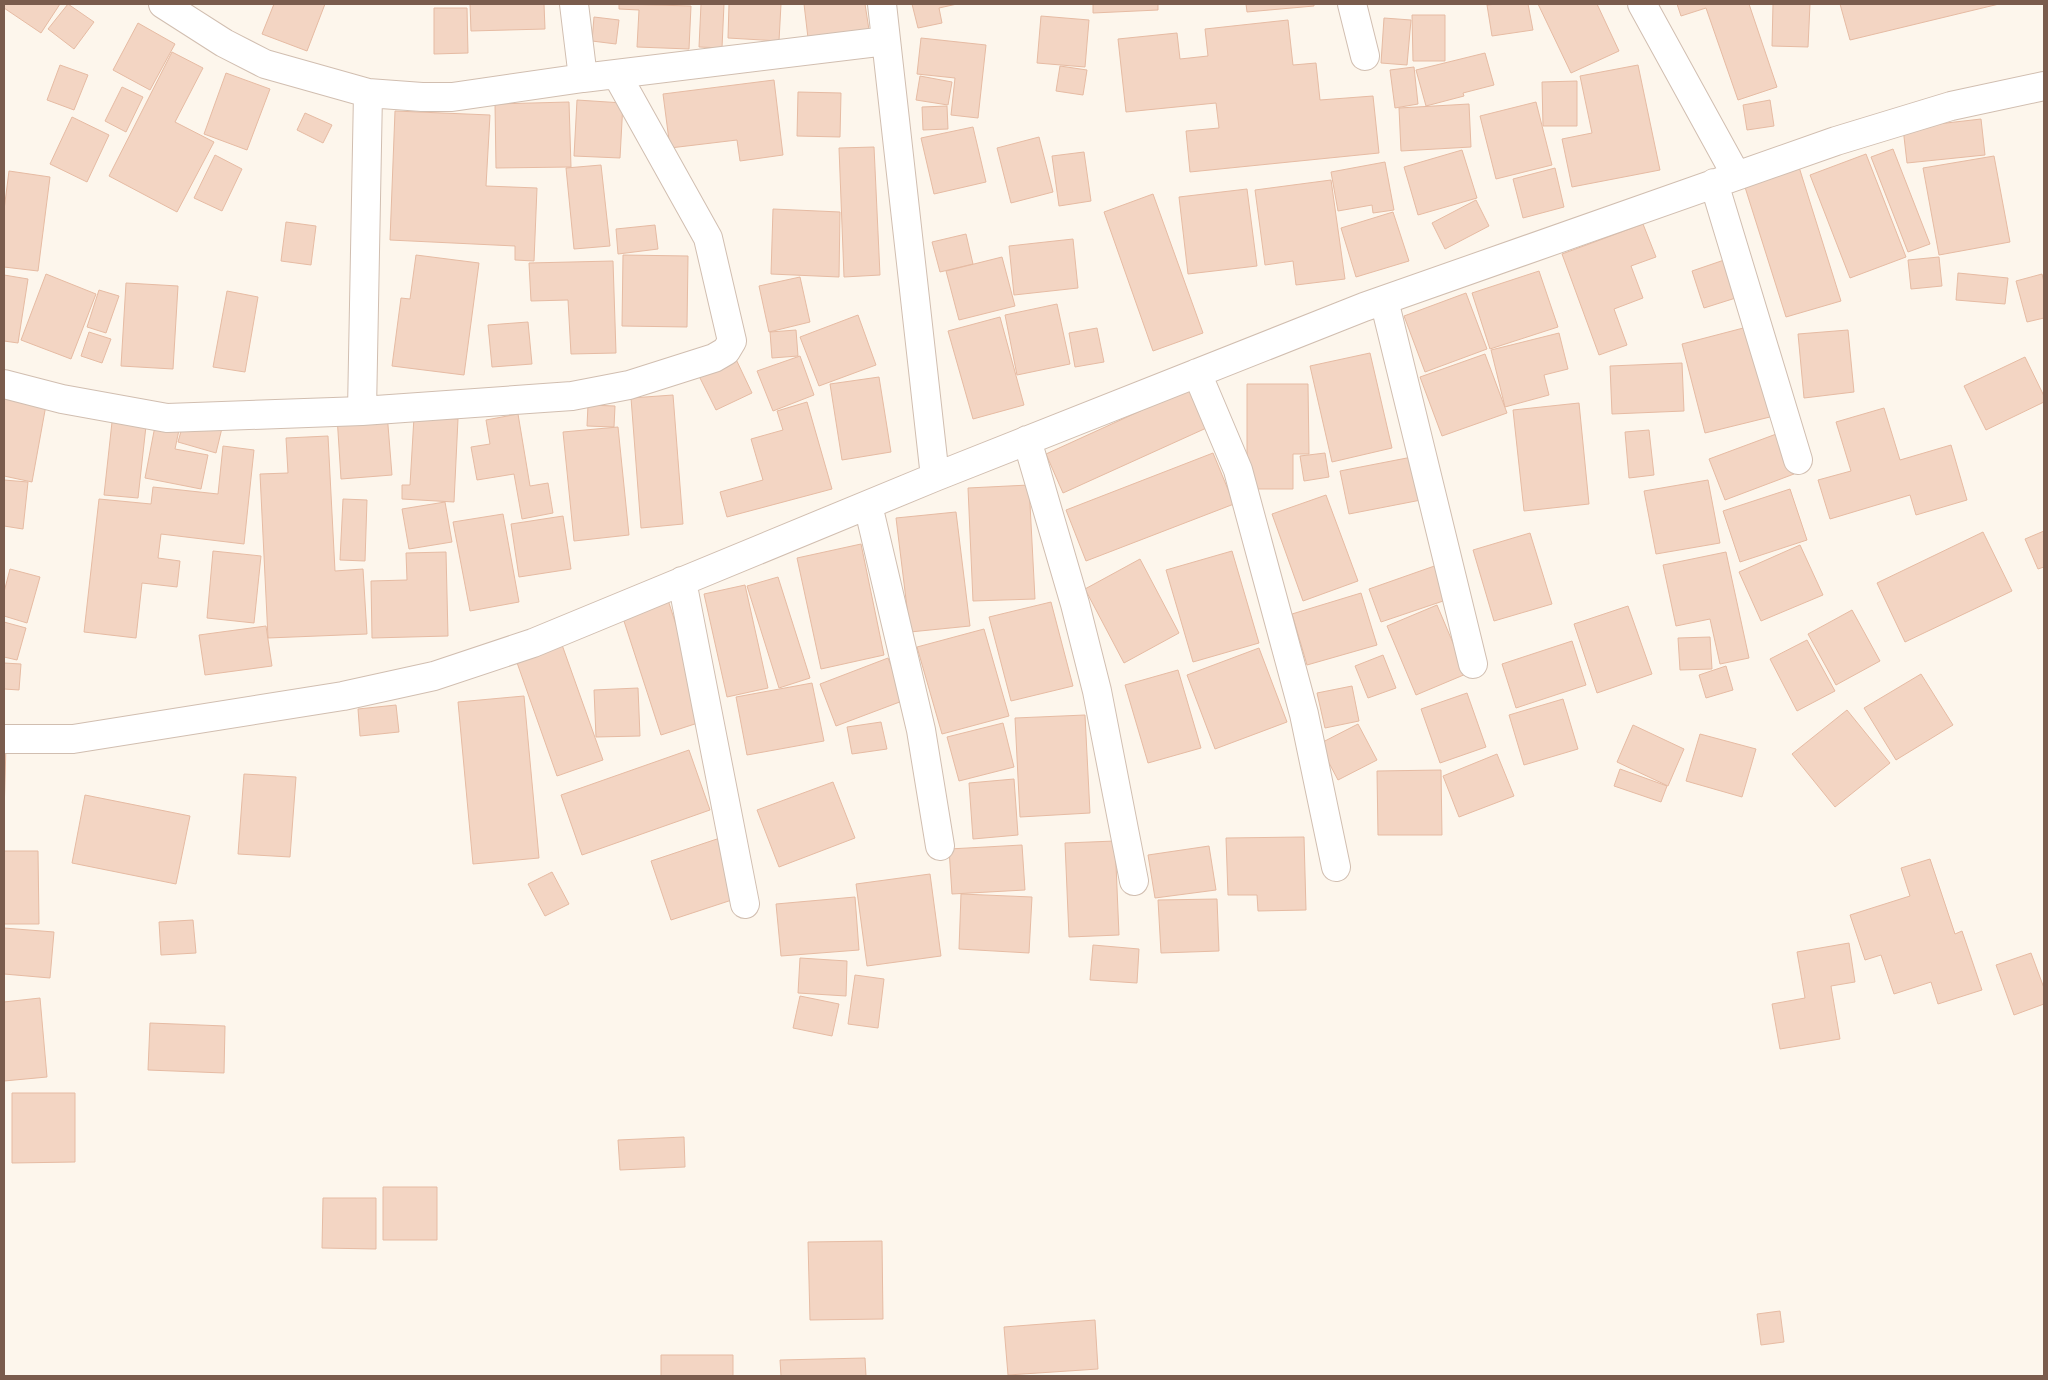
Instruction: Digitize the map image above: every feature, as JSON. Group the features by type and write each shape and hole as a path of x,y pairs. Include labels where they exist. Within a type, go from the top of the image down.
{"street":[{"path":"163,4 224,43 265,64 368,93 452,97 583,78 886,41"},
{"path":"574,4 583,78"},
{"path":"882,4 935,477"},
{"path":"1352,4 1365,56"},
{"path":"1642,4 1725,179 1798,460"},
{"path":"4,384 62,399 167,418 362,411 572,396 629,385 714,358 726,352 732,341 708,238 617,75"},
{"path":"4,738 73,740 344,696 425,678 533,642 935,477 1384,300 1836,141 1951,106 2044,86"},
{"path":"362,411 368,93"},
{"path":"1384,300 1473,664"},
{"path":"1197,373 1238,470 1304,714 1336,867"},
{"path":"1028,440 1075,604 1097,692 1134,881"},
{"path":"868,505 921,730 940,846"},
{"path":"682,581 745,904"}],"building":[{"path":"4,4 60,4 41,33 4,8"},
{"path":"68,4 94,22 74,49 48,29"},
{"path":"274,4 325,4 307,51 262,34"},
{"path":"470,4 544,4 545,29 471,31"},
{"path":"619,4 691,6 689,49 637,47 639,10 619,9"},
{"path":"701,4 724,4 722,48 699,47"},
{"path":"729,4 781,4 779,41 728,38"},
{"path":"804,4 865,4 869,30 808,38"},
{"path":"912,4 957,4 939,8 942,23 918,28"},
{"path":"1093,4 1158,4 1158,10 1093,13"},
{"path":"1246,4 1314,4 1314,6 1247,12"},
{"path":"1528,4 1533,30 1492,36 1487,5"},
{"path":"1538,4 1597,4 1619,51 1571,73"},
{"path":"1677,4 1749,4 1777,87 1738,100 1706,8 1681,16"},
{"path":"1773,4 1810,4 1808,47 1772,46"},
{"path":"1840,4 1999,4 1850,40"},
{"path":"434,8 467,8 468,53 434,54"},
{"path":"1412,15 1445,15 1445,61 1413,61"},
{"path":"1041,16 1089,20 1085,67 1037,63"},
{"path":"594,17 619,20 616,44 592,41"},
{"path":"1384,18 1411,20 1407,65 1381,63"},
{"path":"1288,20 1293,65 1316,63 1320,100 1373,96 1379,153 1190,172 1186,131 1219,128 1216,103 1126,112 1118,39 1177,33 1180,59 1208,56 1205,29"},
{"path":"138,23 175,44 150,90 113,70"},
{"path":"921,38 986,45 978,118 951,115 955,78 917,74"},
{"path":"172,52 203,68 175,122 214,142 177,212 109,176"},
{"path":"1485,53 1494,85 1463,93 1464,96 1426,106 1416,70"},
{"path":"60,65 88,75 74,110 47,100"},
{"path":"1638,65 1660,170 1572,187 1562,139 1592,133 1580,76"},
{"path":"1060,66 1087,70 1083,95 1056,91"},
{"path":"1414,67 1418,104 1395,108 1390,70"},
{"path":"226,73 270,89 247,150 204,134"},
{"path":"920,76 952,82 948,105 916,100"},
{"path":"774,80 783,155 740,161 737,140 670,148 663,94"},
{"path":"1577,81 1577,126 1543,126 1542,82"},
{"path":"122,87 143,97 126,132 105,121"},
{"path":"798,92 841,93 840,137 797,136"},
{"path":"577,100 623,103 620,158 574,156"},
{"path":"1770,100 1774,126 1747,130 1743,105"},
{"path":"569,102 571,167 496,168 495,104"},
{"path":"1536,102 1552,165 1496,179 1480,116"},
{"path":"1469,104 1471,147 1401,151 1399,108"},
{"path":"947,106 948,129 923,130 922,107"},
{"path":"395,111 490,115 486,186 537,188 534,261 515,260 515,246 390,240"},
{"path":"305,113 332,125 323,143 297,130"},
{"path":"72,117 109,135 87,182 50,164"},
{"path":"1981,119 1985,155 1907,163 1903,128"},
{"path":"973,127 986,182 934,194 921,138"},
{"path":"1039,137 1053,192 1011,203 997,148"},
{"path":"874,147 880,275 844,277 839,148"},
{"path":"1893,149 1930,244 1908,252 1871,157"},
{"path":"1462,150 1477,198 1418,215 1404,167"},
{"path":"1084,152 1091,201 1059,206 1052,156"},
{"path":"1866,154 1906,257 1850,278 1810,175"},
{"path":"215,155 242,169 222,211 194,198"},
{"path":"1994,156 2010,242 1939,255 1923,168"},
{"path":"1385,162 1394,210 1373,213 1372,205 1338,211 1331,172"},
{"path":"601,165 610,246 574,249 566,168"},
{"path":"1799,167 1841,301 1786,317 1744,184"},
{"path":"1555,168 1564,207 1523,218 1513,179"},
{"path":"9,171 50,177 38,271 4,267 4,210"},
{"path":"1331,180 1345,279 1296,285 1293,261 1265,265 1255,190"},
{"path":"1247,189 1257,266 1188,274 1179,197"},
{"path":"1153,194 1203,333 1153,351 1104,212"},
{"path":"1476,200 1489,226 1445,249 1432,223"},
{"path":"773,209 840,212 839,277 771,274"},
{"path":"1393,212 1409,261 1356,277 1341,228"},
{"path":"286,222 316,226 311,265 281,261"},
{"path":"1643,224 1656,257 1631,266 1643,298 1614,309 1627,345 1599,355 1562,254"},
{"path":"655,225 658,249 618,254 616,229"},
{"path":"966,234 973,264 940,272 932,242"},
{"path":"1073,239 1078,288 1014,295 1009,246"},
{"path":"416,255 479,263 464,375 392,366 401,298 410,299"},
{"path":"623,255 688,256 687,327 622,326"},
{"path":"1002,257 1015,306 959,320 946,271"},
{"path":"1939,257 1942,286 1911,289 1908,260"},
{"path":"1730,258 1742,296 1704,308 1692,271"},
{"path":"613,261 616,353 571,354 568,300 531,301 529,263"},
{"path":"1539,271 1558,327 1490,349 1472,293"},
{"path":"1958,273 2008,278 2005,304 1956,300"},
{"path":"46,274 96,294 71,359 21,340"},
{"path":"2042,274 2044,282 2044,318 2027,322 2016,281"},
{"path":"4,275 28,279 18,343 4,341"},
{"path":"800,277 810,322 769,332 759,286"},
{"path":"126,283 178,286 173,369 121,366"},
{"path":"99,290 119,296 106,333 87,327"},
{"path":"227,291 258,297 245,372 213,367"},
{"path":"1466,293 1487,349 1425,372 1404,316"},
{"path":"1057,304 1070,364 1017,375 1005,315"},
{"path":"858,315 876,365 819,386 800,337"},
{"path":"1000,317 1024,405 973,419 948,331"},
{"path":"528,322 532,364 492,367 488,325"},
{"path":"1751,326 1774,416 1705,433 1682,344"},
{"path":"1097,328 1104,362 1075,367 1069,333"},
{"path":"796,330 798,356 772,358 770,332"},
{"path":"1848,330 1854,392 1804,398 1798,334"},
{"path":"89,332 111,339 102,363 81,356"},
{"path":"1559,333 1568,369 1544,375 1549,395 1505,407 1491,350"},
{"path":"1370,353 1392,448 1332,462 1310,366"},
{"path":"1485,354 1507,413 1442,436 1420,377"},
{"path":"734,355 752,393 716,410 697,372"},
{"path":"800,356 814,395 773,411 757,371"},
{"path":"2025,357 2044,396 2044,402 1986,430 1964,386"},
{"path":"1682,363 1684,411 1612,414 1610,366"},
{"path":"879,377 891,452 842,460 830,384"},
{"path":"1247,384 1308,384 1309,454 1293,454 1293,489 1247,489"},
{"path":"1195,386 1213,425 1063,493 1046,454"},
{"path":"673,395 683,524 641,528 631,398"},
{"path":"4,398 46,405 32,482 4,476"},
{"path":"807,402 832,489 727,517 720,492 763,480 751,439 783,430 777,411"},
{"path":"1579,403 1589,504 1524,511 1513,410"},
{"path":"588,405 615,406 614,427 587,426"},
{"path":"1884,408 1900,460 1951,445 1967,500 1916,515 1910,495 1830,519 1818,480 1851,471 1836,422"},
{"path":"113,413 147,417 138,498 104,495"},
{"path":"387,413 392,475 341,479 337,416"},
{"path":"518,414 530,486 548,483 553,513 522,519 514,474 477,480 471,447 490,444 486,420"},
{"path":"185,417 222,428 216,453 178,442"},
{"path":"414,417 458,419 454,502 402,499 402,485 410,485"},
{"path":"155,426 179,430 175,449 208,455 201,489 145,478"},
{"path":"618,427 629,535 574,541 563,432"},
{"path":"1649,430 1654,475 1629,478 1625,432"},
{"path":"1779,433 1794,474 1725,500 1709,459"},
{"path":"328,436 335,571 363,569 367,634 268,638 260,474 288,473 286,438"},
{"path":"223,446 254,450 244,544 161,534 158,558 180,561 177,587 142,583 136,638 84,632 99,499 151,504 153,487 218,494"},
{"path":"1213,453 1234,504 1086,561 1066,510"},
{"path":"1325,453 1329,477 1304,481 1300,456"},
{"path":"1412,457 1421,500 1349,514 1340,471"},
{"path":"4,480 28,482 23,529 4,526"},
{"path":"1708,480 1720,543 1656,554 1644,491"},
{"path":"1029,485 1035,599 973,601 968,488"},
{"path":"1790,489 1807,540 1740,562 1723,511"},
{"path":"1326,495 1358,581 1303,601 1272,514"},
{"path":"343,499 367,500 365,561 340,560"},
{"path":"445,502 452,542 409,549 402,509"},
{"path":"956,512 970,626 910,632 896,518"},
{"path":"503,514 519,602 470,611 453,522"},
{"path":"563,516 571,569 519,577 511,524"},
{"path":"2044,531 2044,567 2038,569 2025,539"},
{"path":"1983,532 2012,591 1905,642 1877,583"},
{"path":"1530,533 1552,604 1494,621 1473,550"},
{"path":"861,544 884,655 821,669 797,558"},
{"path":"1800,545 1823,595 1761,621 1739,572"},
{"path":"213,551 261,556 254,623 207,618"},
{"path":"1232,551 1259,643 1193,662 1166,570"},
{"path":"446,552 448,636 372,638 371,581 407,580 406,553"},
{"path":"1726,552 1749,658 1720,664 1710,619 1676,626 1663,565"},
{"path":"1140,559 1179,633 1124,663 1085,589"},
{"path":"1443,563 1455,597 1381,622 1369,589"},
{"path":"10,569 40,577 27,623 4,616 4,592"},
{"path":"778,577 810,678 779,688 747,586"},
{"path":"745,585 768,688 727,697 704,594"},
{"path":"1361,593 1377,645 1307,665 1292,614"},
{"path":"668,600 707,720 661,735 622,615"},
{"path":"1051,602 1073,686 1011,701 989,617"},
{"path":"1437,605 1466,674 1416,695 1387,626"},
{"path":"1628,606 1652,674 1597,693 1574,624"},
{"path":"1852,610 1880,661 1836,685 1808,634"},
{"path":"4,622 26,628 17,660 4,657"},
{"path":"266,626 272,666 205,675 199,635"},
{"path":"984,629 1009,716 942,734 917,647"},
{"path":"1710,637 1712,669 1680,670 1678,638"},
{"path":"1807,640 1835,691 1797,711 1770,659"},
{"path":"1572,641 1586,685 1516,708 1502,664"},
{"path":"561,642 603,760 557,776 515,657"},
{"path":"1259,648 1287,722 1215,749 1187,675"},
{"path":"1383,655 1396,688 1368,698 1355,666"},
{"path":"888,658 905,700 836,726 820,684"},
{"path":"4,663 21,664 19,690 4,689"},
{"path":"1726,666 1733,690 1706,698 1699,675"},
{"path":"1178,670 1201,748 1148,763 1125,685"},
{"path":"1921,674 1953,725 1896,760 1864,708"},
{"path":"812,683 824,741 747,755 736,697"},
{"path":"1352,686 1359,721 1325,728 1317,693"},
{"path":"638,688 640,736 596,737 594,690"},
{"path":"1467,693 1486,747 1440,763 1421,709"},
{"path":"524,696 539,858 473,864 458,702"},
{"path":"1563,699 1578,749 1524,765 1509,715"},
{"path":"396,705 399,732 360,736 358,709"},
{"path":"1847,710 1890,763 1835,807 1792,754"},
{"path":"1085,715 1090,813 1020,817 1015,718"},
{"path":"881,722 887,749 852,754 847,727"},
{"path":"1003,723 1014,767 959,781 947,737"},
{"path":"1358,724 1377,760 1338,780 1319,744"},
{"path":"1633,725 1684,749 1668,786 1617,762"},
{"path":"1700,734 1756,749 1742,797 1686,781"},
{"path":"4,745 6,745 4,815"},
{"path":"689,750 710,810 582,855 561,795"},
{"path":"1497,754 1514,796 1459,817 1443,776"},
{"path":"1620,769 1667,786 1661,802 1614,786"},
{"path":"1441,770 1442,835 1378,835 1377,771"},
{"path":"244,774 296,777 290,857 238,854"},
{"path":"1014,779 1018,835 973,839 969,783"},
{"path":"833,782 855,838 779,867 757,810"},
{"path":"85,795 190,816 176,884 72,863"},
{"path":"723,837 744,896 671,920 651,861"},
{"path":"1304,837 1306,910 1258,911 1257,895 1228,895 1226,838"},
{"path":"1115,841 1119,935 1069,937 1065,843"},
{"path":"1022,845 1025,890 952,894 949,849"},
{"path":"1209,846 1216,890 1155,898 1148,855"},
{"path":"4,851 38,851 39,924 4,924"},
{"path":"1930,859 1955,934 1962,931 1982,990 1938,1004 1931,982 1894,994 1881,955 1865,960 1850,915 1910,896 1901,868"},
{"path":"552,872 569,904 545,916 528,884"},
{"path":"930,874 941,956 867,966 856,884"},
{"path":"961,894 1032,897 1029,953 959,949"},
{"path":"855,897 859,950 781,956 776,904"},
{"path":"1217,899 1219,951 1161,953 1158,900"},
{"path":"193,920 196,953 161,955 159,922"},
{"path":"4,928 54,932 50,978 4,974"},
{"path":"1849,943 1855,982 1831,986 1840,1039 1780,1049 1772,1004 1805,998 1797,952"},
{"path":"1093,945 1139,949 1137,983 1090,980"},
{"path":"2031,953 2044,988 2044,1004 2014,1015 1996,965"},
{"path":"800,958 847,961 846,996 798,993"},
{"path":"855,975 884,979 878,1028 848,1024"},
{"path":"800,996 839,1004 832,1036 793,1028"},
{"path":"40,998 47,1077 4,1081 4,1002"},
{"path":"150,1023 225,1026 224,1073 148,1070"},
{"path":"12,1093 75,1093 75,1162 12,1163"},
{"path":"684,1137 685,1167 620,1170 618,1140"},
{"path":"383,1187 437,1187 437,1240 383,1240"},
{"path":"323,1198 376,1198 376,1249 322,1248"},
{"path":"882,1241 883,1319 810,1320 808,1242"},
{"path":"1780,1311 1784,1342 1761,1345 1757,1314"},
{"path":"1095,1320 1098,1369 1008,1375 1004,1327"},
{"path":"661,1355 733,1355 733,1376 661,1376"},
{"path":"865,1358 866,1376 781,1376 780,1360"}]}
